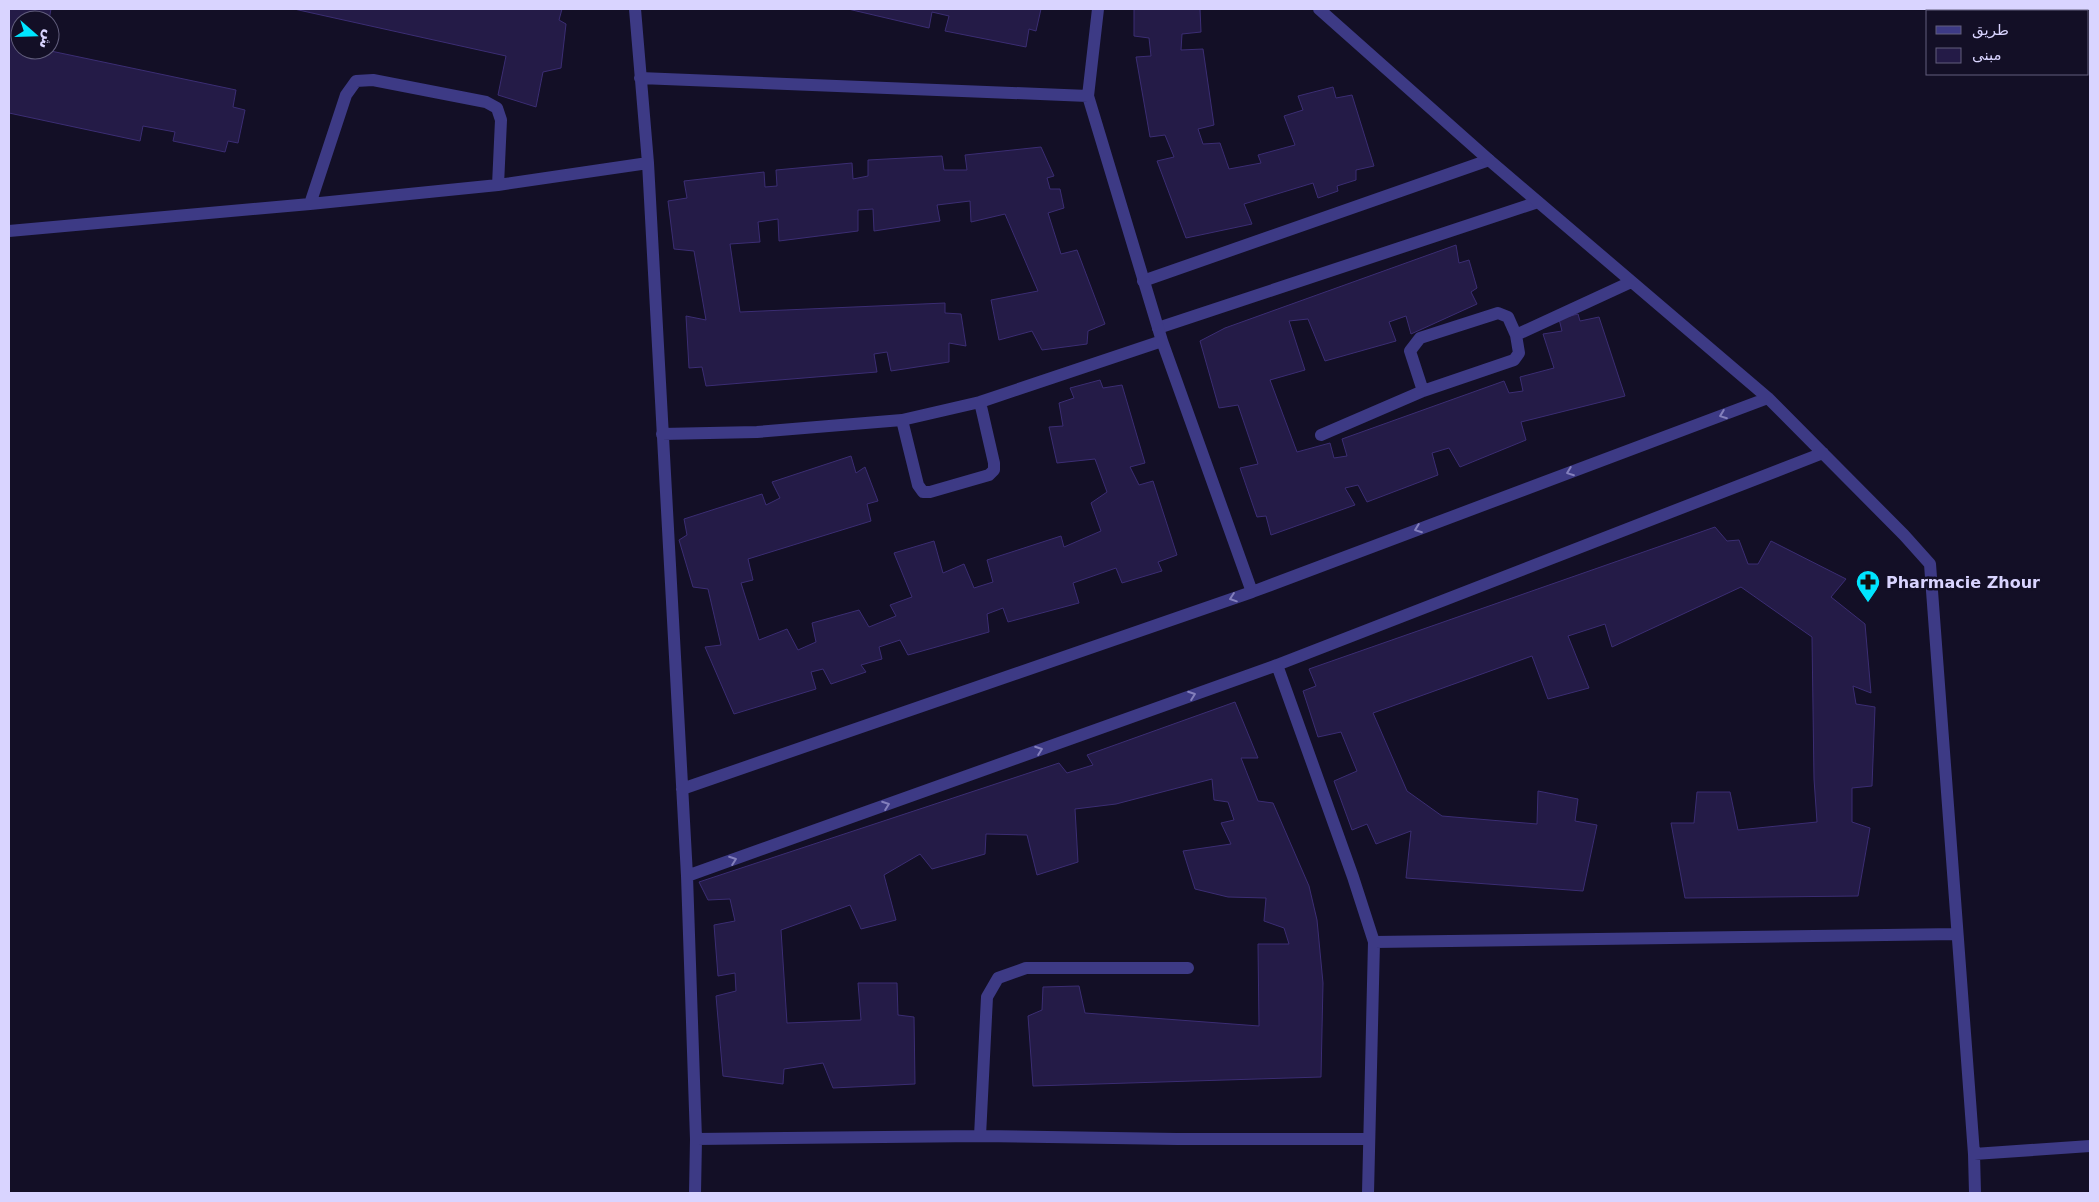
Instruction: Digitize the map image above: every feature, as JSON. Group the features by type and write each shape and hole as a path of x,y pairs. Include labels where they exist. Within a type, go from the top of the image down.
{"street":[{"path":"635,9 648,163 687,876 696,1138 695,1193"},
{"path":"1098,9 1088,96 1162,341 1252,592"},
{"path":"1320,9 1489,160 1768,398 1930,564 1974,1154 1975,1193"},
{"path":"640,78 1088,96"},
{"path":"310,204 346,95 356,81 383,82 486,102 497,108 501,120 498,185"},
{"path":"1143,281 1489,160"},
{"path":"9,231 498,185 648,163"},
{"path":"1158,328 1538,202"},
{"path":"1516,336 1631,282"},
{"path":"1321,435 1423,391 1514,360 1519,353 1516,336 1508,317 1498,313 1420,338 1410,351 1423,391"},
{"path":"662,434 757,432 902,420 980,402 1162,341"},
{"path":"682,789 1252,592 1768,398"},
{"path":"902,420 918,485 923,492 930,492 989,474 994,470 980,402"},
{"path":"687,876 1276,665 1822,453"},
{"path":"1276,665 1353,877 1374,942 1368,1193"},
{"path":"1374,942 1957,934"},
{"path":"980,1136 987,998 998,978 1026,968 1188,968"},
{"path":"696,1138 980,1136 1177,1139 1369,1138"},
{"path":"1974,1154 2090,1146"}],"building":[{"path":"9,9 51,9 10,10 10,60 60,60 60,53 236,90 233,107 245,110 238,143 228,141 225,152 173,141 175,132 143,126 140,141 9,113"},
{"path":"294,9 562,9 559,20 566,24 561,68 543,72 536,107 498,95 506,56"},
{"path":"848,9 1041,9 1036,31 1029,29 1026,47 945,31 949,16 932,12 929,28"},
{"path":"1134,9 1200,9 1201,32 1182,34 1181,50 1203,49 1214,125 1198,129 1203,144 1220,143 1229,169 1261,163 1258,155 1295,145 1284,116 1303,110 1298,96 1333,87 1336,98 1352,95 1374,166 1356,170 1356,180 1337,186 1338,191 1318,198 1313,183 1244,204 1252,224 1186,238 1157,161 1174,157 1165,135 1150,137 1136,57 1151,56 1149,38 1134,36"},
{"path":"1041,147 1054,176 1047,178 1050,189 1060,189 1064,208 1048,213 1061,254 1077,250 1105,324 1088,331 1087,344 1042,350 1032,331 999,340 991,300 1038,291 1005,214 971,222 970,201 937,205 940,221 874,231 873,209 858,210 858,231 779,241 778,219 758,222 760,242 730,244 740,312 945,303 945,313 961,314 966,346 949,343 949,362 891,371 887,352 874,354 877,372 706,386 702,367 689,368 686,316 706,320 694,251 674,249 668,201 687,198 684,181 764,172 765,187 777,186 776,170 852,163 853,179 868,176 868,160 942,156 944,170 967,170 965,155"},
{"path":"1456,245 1459,263 1469,260 1477,288 1471,292 1477,304 1411,334 1406,316 1389,322 1396,341 1325,361 1308,319 1289,321 1305,370 1270,380 1297,452 1330,443 1334,458 1347,456 1342,439 1504,381 1509,393 1523,391 1520,377 1554,368 1543,334 1562,331 1559,319 1578,314 1580,321 1599,317 1625,396 1521,422 1526,440 1460,467 1449,448 1432,453 1438,475 1367,502 1358,485 1345,488 1355,505 1271,535 1266,516 1257,517 1240,468 1258,464 1238,405 1219,408 1200,341 1225,328"},
{"path":"1100,380 1103,388 1122,385 1145,463 1130,467 1139,485 1153,481 1177,555 1158,562 1162,571 1122,583 1116,568 1073,583 1079,603 1008,622 1003,608 987,614 989,632 908,655 900,640 879,647 882,659 861,665 866,672 831,684 823,669 811,672 816,689 734,714 705,647 721,645 708,589 693,587 679,540 687,535 684,519 762,494 766,505 780,498 772,482 851,456 856,473 865,467 878,501 867,504 871,521 748,559 753,580 741,583 759,640 787,629 798,650 816,642 812,623 859,610 869,627 896,616 890,605 912,597 894,553 934,541 943,573 964,564 974,588 993,582 987,560 1061,536 1064,547 1101,531 1091,503 1107,492 1095,459 1057,463 1049,427 1063,426 1059,403 1074,398 1070,388"},
{"path":"1715,527 1727,541 1739,540 1748,564 1758,564 1771,541 1846,579 1831,597 1865,624 1871,693 1853,686 1856,704 1875,707 1872,786 1852,788 1852,822 1870,828 1858,896 1685,898 1671,823 1694,823 1697,792 1730,792 1738,830 1817,822 1814,779 1812,637 1741,587 1612,647 1605,624 1568,636 1589,688 1548,699 1532,656 1373,713 1407,791 1442,816 1537,824 1538,791 1578,799 1575,821 1597,825 1583,891 1406,878 1411,831 1376,844 1367,824 1352,830 1334,781 1357,771 1341,732 1318,737 1303,691 1316,686 1309,669"},
{"path":"1235,702 1258,758 1241,758 1258,801 1273,803 1309,886 1317,920 1323,983 1321,1077 1033,1086 1028,1016 1042,1010 1043,987 1079,986 1085,1013 1259,1026 1258,944 1289,944 1284,928 1264,921 1266,898 1228,897 1195,889 1183,851 1231,844 1221,823 1234,820 1228,802 1214,800 1212,779 1116,804 1075,809 1078,862 1037,875 1027,835 986,834 985,854 932,869 920,854 884,875 896,920 861,929 850,905 781,930 787,1023 861,1020 858,983 897,983 898,1015 914,1017 915,1084 833,1088 823,1063 784,1069 783,1084 723,1076 716,996 736,991 735,973 718,976 714,925 735,921 730,899 708,900 699,882 1059,763 1067,773 1093,765 1087,755"}],"place":[{"name":"Pharmacie Zhour","path":"1868,603"}]}
